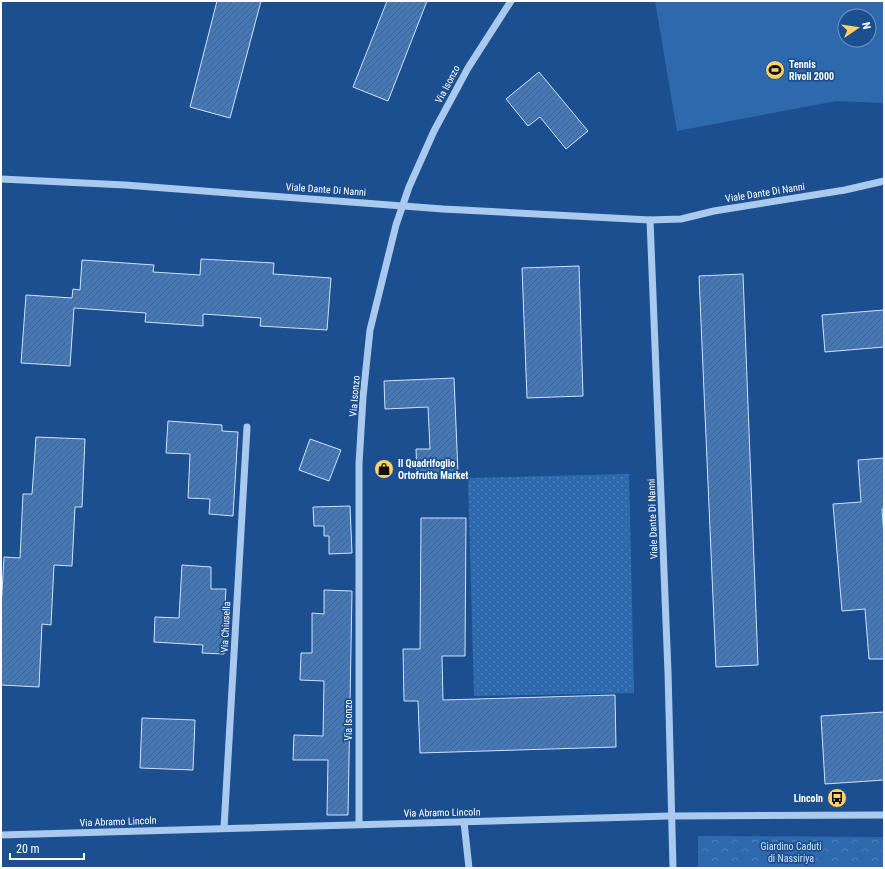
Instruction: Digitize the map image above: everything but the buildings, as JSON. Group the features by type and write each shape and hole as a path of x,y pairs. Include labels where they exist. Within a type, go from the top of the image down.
{"street":[{"name":"Via Isonzo","path":"358,824 359,464 363,398 370,330 402,205 434,131 452,96 511,1"},
{"name":"Viale Dante Di Nanni","path":"1,179 125,185 443,209 650,220 681,219 714,211 846,190 884,181"},
{"name":"Viale Dante Di Nanni","path":"650,220 668,672 673,868"},
{"name":"Via Chiusella","path":"224,828 247,427"},
{"name":"Via Abramo Lincoln","path":"1,835 672,816 884,815"},
{"path":"464,822 469,868"}],"green space":[{"name":"Tennis Rivoli 2000","path":"655,1 884,1 884,103 837,101 677,131"},
{"path":"629,474 634,693 474,696 468,478"},
{"name":"Giardino Caduti di Nassiriya","path":"698,836 884,837 884,868 698,868"}],"place":[{"name":"Tennis Rivoli 2000","path":"775,70"},
{"name":"Il Quadrifoglio Ortofrutta Market","path":"384,469"},
{"name":"Lincoln","path":"837,798"}]}
